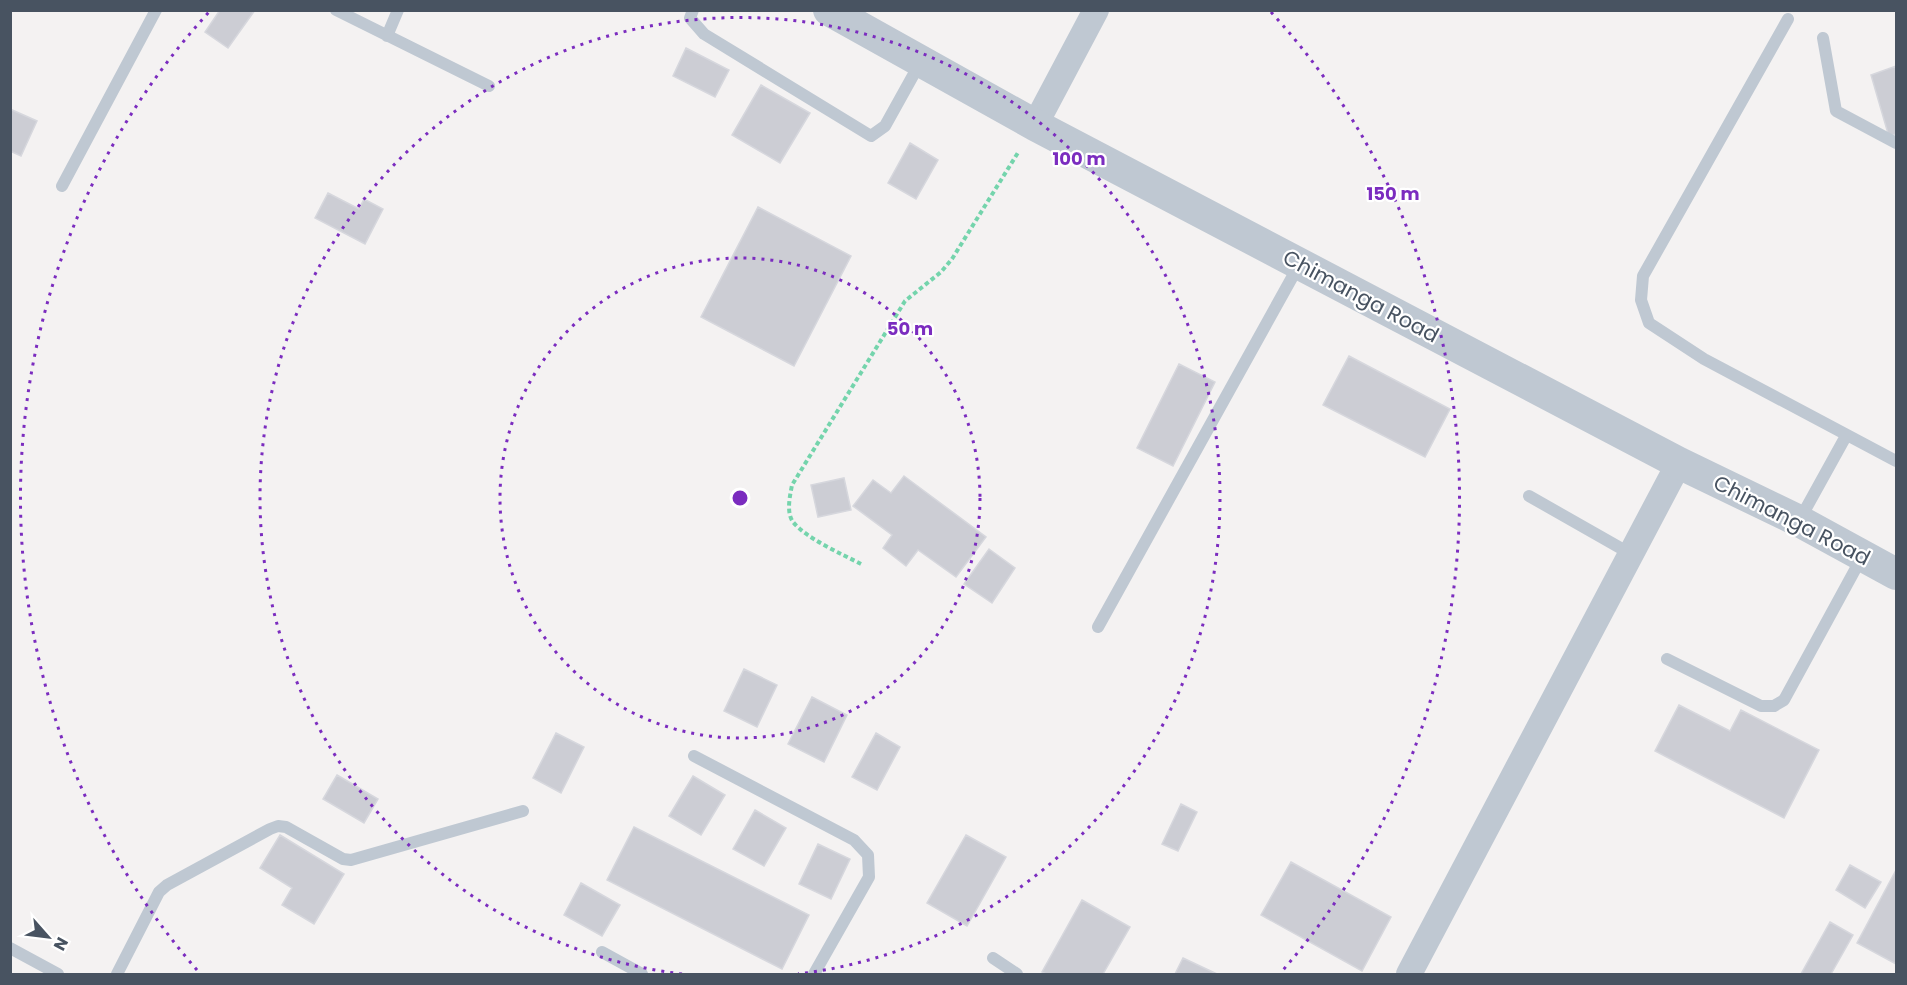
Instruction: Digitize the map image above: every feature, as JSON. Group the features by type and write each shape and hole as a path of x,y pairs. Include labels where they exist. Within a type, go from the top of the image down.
{"street":[{"name":"Chimanga Road","path":"829,10 1035,125 1679,464 1799,522 1896,574"},
{"path":"1035,125 1096,10"},
{"path":"1408,975 1679,464"}],"lane":[{"path":"62,186 156,10"},
{"path":"336,10 489,86"},
{"path":"387,36 398,10"},
{"path":"693,10 690,18 704,34 871,136 885,126 921,62"},
{"path":"1788,19 1643,276 1641,300 1650,323 1704,359 1896,461"},
{"path":"1823,38 1836,111 1896,143"},
{"path":"1098,627 1300,264"},
{"path":"1799,522 1846,436"},
{"path":"1529,496 1631,554"},
{"path":"1667,659 1761,706 1774,706 1784,700 1863,556"},
{"path":"694,756 854,840 868,855 869,877 814,975"},
{"path":"117,975 159,892 167,885 270,829 278,826 286,827 343,860 351,860 523,811"},
{"path":"10,948 58,975"},
{"path":"602,952 642,975"},
{"path":"993,958 1017,975"}],"path":[{"path":"861,564 807,534 792,521 789,503 792,485 905,301 941,272 952,259 1035,125"}],"building":[{"path":"220,10 255,10 228,48 205,32"},
{"path":"686,48 729,70 715,97 673,76"},
{"path":"1896,66 1896,134 1889,137 1871,75"},
{"path":"761,85 810,113 780,163 732,135"},
{"path":"10,109 37,121 21,156 10,151"},
{"path":"910,143 938,160 916,199 888,183"},
{"path":"328,193 359,209 364,199 383,209 365,244 315,218"},
{"path":"758,207 851,256 794,366 701,317"},
{"path":"1349,356 1450,409 1425,457 1323,405"},
{"path":"1179,364 1215,382 1173,466 1137,448"},
{"path":"904,476 986,537 956,577 918,550 906,566 883,548 892,535 853,506 873,480 891,493"},
{"path":"844,478 851,510 818,517 811,485"},
{"path":"989,549 1015,568 992,603 964,584"},
{"path":"744,669 777,685 757,727 724,711"},
{"path":"812,697 847,715 824,762 788,744"},
{"path":"1679,705 1730,731 1741,710 1819,750 1784,818 1655,751"},
{"path":"556,733 584,747 561,793 533,778"},
{"path":"876,733 900,747 877,790 852,777"},
{"path":"337,775 378,799 364,823 323,799"},
{"path":"693,776 725,795 701,835 669,816"},
{"path":"1181,804 1197,812 1178,851 1162,844"},
{"path":"755,810 786,828 764,866 733,849"},
{"path":"634,827 809,915 782,969 607,880"},
{"path":"280,835 344,874 314,924 282,905 292,888 260,868"},
{"path":"966,835 1006,857 967,926 927,903"},
{"path":"818,844 850,859 831,899 799,884"},
{"path":"1291,862 1391,917 1362,971 1261,915"},
{"path":"1850,865 1881,882 1865,908 1836,890"},
{"path":"1896,870 1896,964 1857,943"},
{"path":"581,883 620,905 602,936 564,915"},
{"path":"1082,900 1130,927 1103,974 1046,974 1042,972"},
{"path":"1830,922 1853,935 1831,974 1801,974"},
{"path":"1183,958 1217,974 1175,974"}]}
